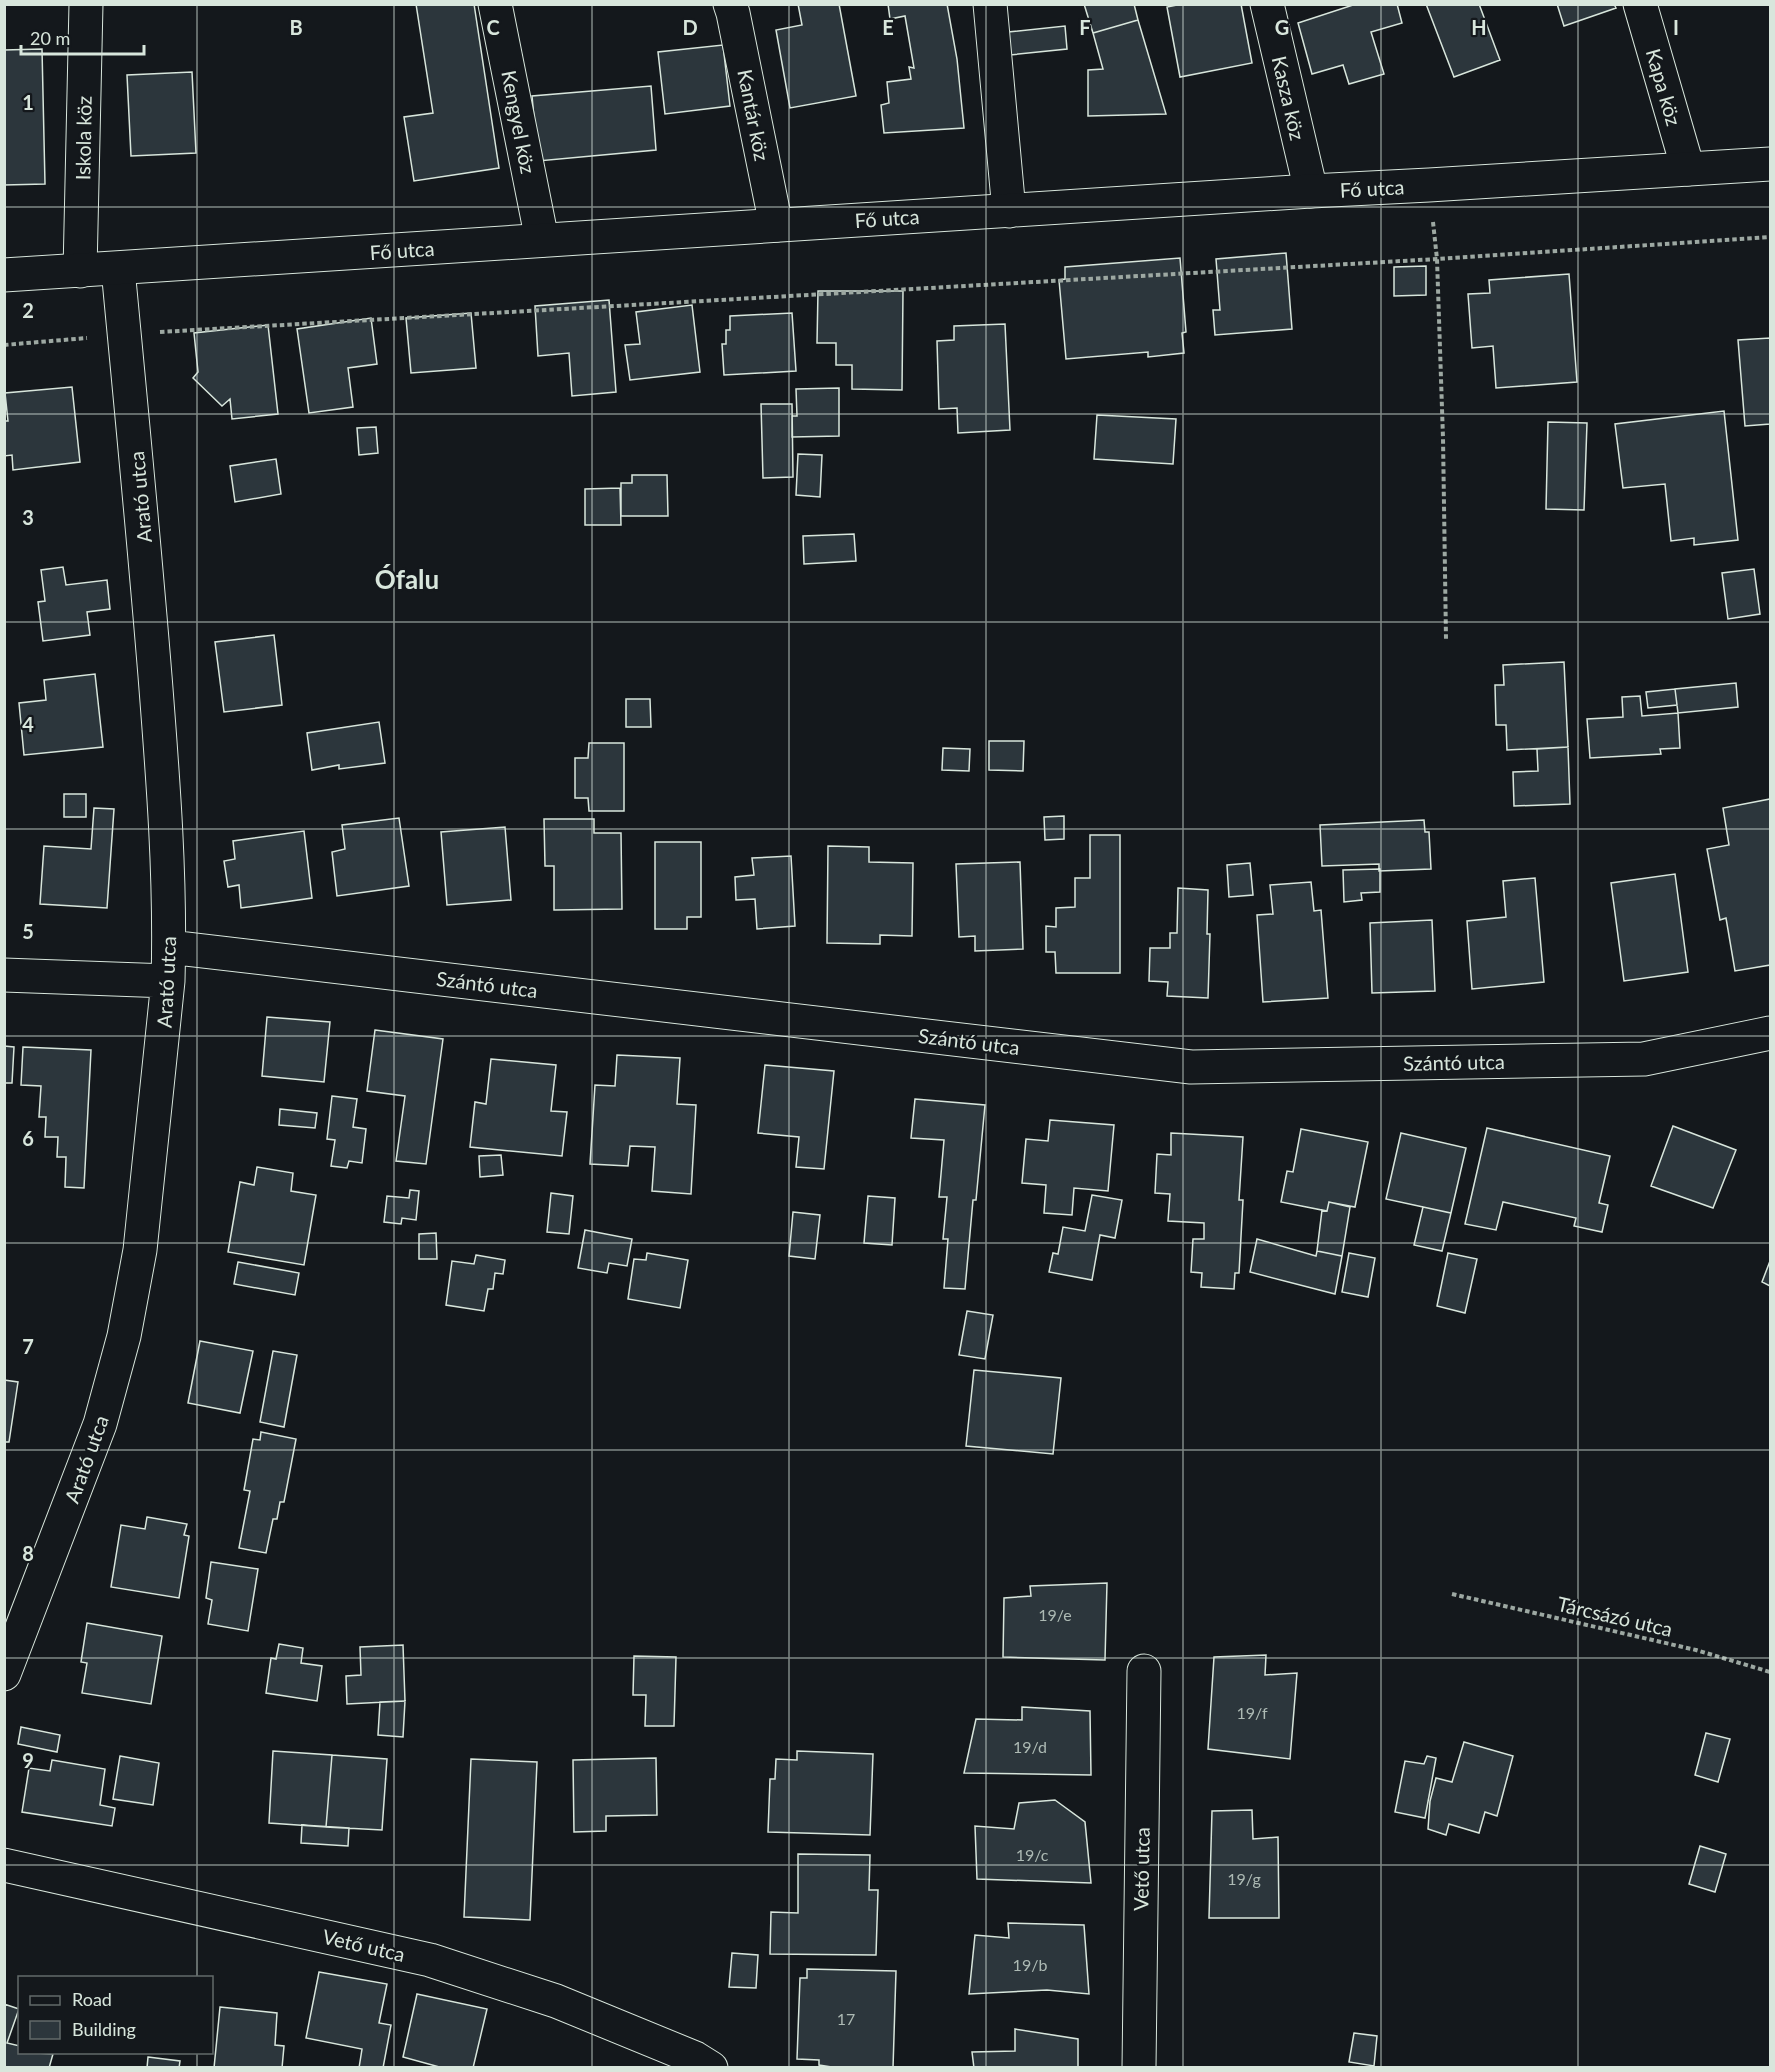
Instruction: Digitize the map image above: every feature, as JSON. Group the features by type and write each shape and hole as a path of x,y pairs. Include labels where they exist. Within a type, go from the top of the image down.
{"street":[{"name":"Iskola köz","path":"80,271 86,4"},
{"name":"Kengyel köz","path":"495,4 542,240"},
{"name":"Kantár köz","path":"730,4 734,13 776,225"},
{"path":"990,4 1009,211"},
{"name":"Kasza köz","path":"1267,4 1311,191"},
{"name":"Kapa köz","path":"1640,4 1688,169"},
{"name":"Fő utca","path":"4,275 1311,191 1770,164"},
{"name":"Arató utca","path":"4,1674 100,1424 124,1336 140,1250 168,981 164,792 118,269"},
{"name":"Szántó utca","path":"169,947 1191,1067 1644,1059 1770,1033"},
{"path":"4,975 168,981"},
{"name":"Vető utca","path":"1139,2067 1144,1671"},
{"name":"Vető utca","path":"4,1864 430,1960 555,2001 695,2058 711,2067"}],"path":[{"path":"1429,185 1437,259 1446,639"},
{"path":"4,345 125,334 1437,259 1770,237"},
{"name":"Tárcsázó utca","path":"1452,1594 1696,1650 1770,1672"}],"building":[{"path":"416,4 474,4 499,168 414,181 404,117 433,113"},
{"path":"798,4 839,4 856,96 790,108 776,30 802,25"},
{"path":"888,4 947,4 957,59 964,128 884,133 881,105 889,103 887,82 911,79 909,67 914,68 905,16 890,19"},
{"path":"1084,4 1134,4 1138,20 1093,33"},
{"path":"1182,4 1241,4 1252,63 1180,77 1167,7"},
{"path":"1356,4 1397,4 1402,23 1371,32 1384,74 1349,84 1343,65 1312,74 1298,23"},
{"path":"1426,4 1479,4 1500,60 1454,77"},
{"path":"1557,4 1614,4 1616,8 1564,26"},
{"path":"1138,20 1166,114 1088,116 1088,70 1103,69 1093,33"},
{"path":"1065,26 1067,49 1010,55 1008,32"},
{"path":"723,45 730,106 665,114 658,52"},
{"path":"42,49 45,184 4,185 4,50"},
{"path":"192,72 196,153 131,156 127,75"},
{"path":"651,86 656,150 538,161 532,96"},
{"path":"1286,253 1292,329 1215,335 1213,310 1220,310 1216,259"},
{"path":"1180,258 1186,332 1182,333 1184,353 1148,357 1148,352 1066,359 1059,280 1065,279 1065,267"},
{"path":"1426,266 1426,295 1394,296 1394,267"},
{"path":"1569,274 1577,382 1496,388 1493,346 1472,348 1468,294 1490,293 1489,280"},
{"path":"818,291 903,291 902,390 852,389 852,365 836,365 836,343 817,343"},
{"path":"609,300 616,392 572,396 569,353 538,356 535,306"},
{"path":"692,305 700,372 630,380 625,345 640,344 636,312"},
{"path":"471,313 476,368 411,373 406,318"},
{"path":"792,313 796,371 724,375 722,344 726,344 726,330 730,330 730,316"},
{"path":"371,318 377,364 348,368 353,407 309,413 297,329"},
{"path":"1005,324 1010,430 958,433 957,408 939,409 937,341 954,340 954,326"},
{"path":"268,325 278,414 232,419 230,399 222,406 193,378 198,372 194,333"},
{"path":"1770,338 1770,424 1745,426 1738,340"},
{"path":"72,387 80,462 13,470 12,455 4,456 4,421 8,421 5,393"},
{"path":"839,388 839,436 792,437 792,416 797,416 796,389"},
{"path":"761,404 792,404 793,477 763,478"},
{"path":"1724,411 1738,540 1694,545 1694,538 1671,541 1665,484 1623,488 1615,424"},
{"path":"1097,415 1176,419 1173,464 1094,459"},
{"path":"1548,422 1587,423 1584,510 1546,509"},
{"path":"376,427 378,453 359,455 357,428"},
{"path":"798,454 822,455 820,497 796,495"},
{"path":"276,459 281,494 235,502 230,466"},
{"path":"632,475 667,475 668,516 621,516 621,483 632,483"},
{"path":"620,488 621,525 585,525 585,489"},
{"path":"854,534 856,561 804,564 803,536"},
{"path":"63,567 66,585 107,580 110,609 87,612 90,635 43,641 38,602 45,601 41,570"},
{"path":"1754,569 1760,614 1728,619 1722,573"},
{"path":"274,635 282,705 224,712 215,642"},
{"path":"1564,662 1568,747 1507,750 1506,725 1496,725 1495,685 1504,685 1503,665"},
{"path":"95,674 103,747 24,755 19,703 46,700 44,680"},
{"path":"1736,683 1738,707 1678,713 1675,689"},
{"path":"1675,689 1677,705 1648,708 1646,692"},
{"path":"1640,696 1642,716 1678,713 1680,748 1660,749 1661,754 1590,758 1587,719 1623,717 1622,697"},
{"path":"626,699 650,699 651,727 626,727"},
{"path":"379,722 385,763 339,769 339,765 312,770 307,733"},
{"path":"989,741 1024,741 1023,771 989,770"},
{"path":"589,743 624,743 624,811 589,811 588,798 575,798 575,758 588,758"},
{"path":"1568,747 1570,804 1514,806 1513,772 1538,771 1537,749"},
{"path":"943,748 970,749 969,771 942,770"},
{"path":"64,794 86,794 86,817 64,817"},
{"path":"1770,799 1770,965 1735,971 1726,918 1720,920 1707,849 1729,845 1723,808"},
{"path":"94,808 114,809 107,908 40,904 44,846 91,849"},
{"path":"1064,816 1064,839 1045,840 1044,817"},
{"path":"399,818 409,886 337,896 332,852 345,849 342,825"},
{"path":"544,819 594,819 594,833 621,833 622,909 554,910 554,866 545,866"},
{"path":"1424,820 1425,832 1429,832 1431,869 1379,871 1379,864 1322,866 1320,825"},
{"path":"505,827 511,900 447,905 441,832"},
{"path":"304,831 312,898 241,908 239,885 228,887 224,861 235,859 233,841"},
{"path":"1090,835 1120,835 1120,973 1056,973 1055,952 1046,952 1046,926 1056,927 1056,908 1075,907 1075,878 1090,878"},
{"path":"655,842 701,842 701,917 687,917 687,929 655,929"},
{"path":"828,846 869,847 869,862 913,863 912,936 880,935 880,944 827,943"},
{"path":"791,856 795,926 757,929 755,899 736,900 735,877 754,875 752,858"},
{"path":"1020,862 1023,949 975,951 975,936 959,937 956,864"},
{"path":"1250,863 1253,895 1229,897 1227,865"},
{"path":"1380,869 1380,892 1361,893 1362,900 1344,902 1343,870"},
{"path":"1675,874 1688,972 1624,981 1611,883"},
{"path":"1535,878 1544,982 1472,989 1467,921 1506,917 1503,881"},
{"path":"1311,882 1314,911 1321,910 1328,998 1263,1002 1257,915 1273,914 1270,885"},
{"path":"1178,888 1208,890 1207,934 1210,934 1208,998 1167,996 1168,982 1149,981 1150,948 1170,948 1170,933 1177,933"},
{"path":"1432,920 1435,991 1372,993 1370,923"},
{"path":"267,1017 330,1022 324,1082 262,1076"},
{"path":"375,1030 443,1039 426,1164 396,1161 405,1096 367,1091"},
{"path":"4,1046 14,1047 12,1083 4,1083"},
{"path":"23,1047 91,1050 84,1188 65,1187 66,1157 57,1157 58,1137 45,1137 46,1117 39,1117 41,1086 21,1085"},
{"path":"617,1055 680,1058 677,1104 696,1105 691,1194 652,1191 655,1147 630,1146 628,1166 590,1164 595,1085 615,1086"},
{"path":"491,1059 556,1065 551,1111 567,1112 562,1156 470,1147 475,1102 486,1104"},
{"path":"765,1065 834,1071 824,1169 796,1167 799,1137 758,1133"},
{"path":"332,1096 357,1099 353,1127 366,1129 362,1163 349,1161 347,1168 331,1166 335,1140 327,1139"},
{"path":"915,1099 985,1105 965,1289 944,1288 948,1239 943,1239 947,1197 939,1197 944,1140 911,1138"},
{"path":"280,1109 317,1113 315,1128 279,1125"},
{"path":"1050,1120 1114,1125 1108,1191 1074,1188 1072,1215 1044,1213 1046,1185 1022,1183 1026,1139 1048,1141"},
{"path":"1673,1126 1736,1150 1713,1208 1651,1186"},
{"path":"1487,1128 1610,1156 1599,1203 1608,1205 1602,1232 1574,1226 1576,1218 1503,1202 1496,1230 1465,1224"},
{"path":"1301,1129 1368,1142 1355,1207 1329,1202 1327,1211 1281,1202 1287,1171 1293,1172"},
{"path":"1171,1133 1243,1137 1239,1200 1243,1200 1239,1273 1235,1273 1234,1289 1201,1287 1202,1273 1191,1272 1193,1239 1204,1239 1204,1223 1168,1221 1170,1194 1155,1193 1157,1154 1171,1155"},
{"path":"1401,1133 1466,1148 1451,1213 1386,1199"},
{"path":"501,1155 503,1175 480,1177 479,1156"},
{"path":"257,1167 293,1173 291,1191 316,1195 304,1265 228,1252 240,1182 254,1185"},
{"path":"410,1190 419,1191 416,1220 402,1218 401,1224 384,1222 387,1196 409,1198"},
{"path":"551,1193 573,1196 569,1234 547,1232"},
{"path":"1092,1195 1122,1200 1115,1238 1100,1235 1092,1280 1049,1272 1053,1253 1058,1254 1063,1227 1085,1231"},
{"path":"868,1196 895,1198 892,1245 864,1243"},
{"path":"1329,1202 1350,1207 1342,1256 1317,1251 1322,1210 1327,1211"},
{"path":"1423,1207 1451,1213 1442,1251 1414,1245"},
{"path":"793,1212 820,1215 815,1259 789,1256"},
{"path":"585,1230 632,1239 627,1266 609,1263 607,1273 578,1268"},
{"path":"436,1233 437,1259 419,1259 419,1234"},
{"path":"1257,1239 1316,1256 1317,1251 1342,1256 1335,1294 1250,1272"},
{"path":"647,1253 688,1260 680,1308 628,1299 634,1259 646,1260"},
{"path":"1349,1253 1375,1258 1368,1297 1342,1292"},
{"path":"1448,1253 1477,1259 1465,1313 1437,1306"},
{"path":"476,1255 505,1260 503,1274 495,1273 493,1289 488,1289 484,1311 446,1305 452,1261 474,1264"},
{"path":"1770,1261 1770,1286 1762,1282"},
{"path":"238,1262 299,1273 295,1295 234,1284"},
{"path":"967,1311 993,1315 985,1359 959,1355"},
{"path":"200,1341 253,1351 240,1413 188,1403"},
{"path":"273,1351 297,1355 284,1427 260,1422"},
{"path":"974,1370 1061,1378 1053,1454 966,1446"},
{"path":"4,1380 18,1382 9,1442 4,1442"},
{"path":"261,1432 296,1439 284,1502 280,1502 277,1519 273,1519 266,1553 239,1548 250,1491 244,1490 253,1439 260,1440"},
{"path":"147,1517 187,1524 184,1535 189,1536 179,1598 111,1587 121,1525 145,1529"},
{"path":"211,1562 258,1569 248,1631 208,1624 212,1600 206,1598"},
{"path":"1107,1583 1105,1660 1003,1657 1004,1598 1031,1596 1030,1586"},
{"path":"87,1623 162,1636 151,1704 82,1693 87,1663 81,1662"},
{"path":"279,1644 303,1648 301,1663 322,1666 317,1701 266,1693 271,1658 276,1659"},
{"path":"403,1645 405,1701 347,1704 346,1676 361,1675 360,1647"},
{"path":"1266,1655 1265,1675 1297,1673 1290,1759 1208,1749 1214,1657"},
{"path":"634,1656 676,1657 674,1726 645,1726 646,1695 633,1695"},
{"path":"405,1701 403,1737 378,1735 380,1702"},
{"path":"1022,1707 1090,1711 1091,1775 964,1773 976,1719 1022,1720"},
{"path":"21,1727 60,1735 57,1752 18,1744"},
{"path":"1706,1733 1730,1739 1718,1782 1695,1775"},
{"path":"1464,1742 1513,1756 1497,1816 1485,1812 1479,1833 1449,1824 1446,1835 1428,1829 1430,1801 1436,1778 1452,1782"},
{"path":"273,1751 332,1755 326,1827 269,1823"},
{"path":"797,1751 873,1754 870,1835 768,1832 770,1779 775,1779 776,1759 797,1760"},
{"path":"332,1755 387,1759 382,1830 326,1827"},
{"path":"120,1756 159,1763 153,1805 113,1799"},
{"path":"1427,1756 1436,1758 1425,1818 1395,1812 1405,1761 1424,1764"},
{"path":"656,1758 657,1815 606,1816 606,1831 574,1832 573,1760"},
{"path":"471,1759 537,1762 530,1920 464,1917"},
{"path":"52,1760 105,1769 100,1805 115,1808 112,1826 22,1812 29,1768 50,1771"},
{"path":"1055,1800 1085,1822 1091,1883 977,1879 975,1826 1014,1829 1019,1803"},
{"path":"1252,1810 1253,1839 1278,1837 1279,1918 1209,1918 1212,1811"},
{"path":"302,1825 349,1828 348,1846 301,1843"},
{"path":"1700,1846 1726,1854 1715,1892 1689,1884"},
{"path":"798,1854 870,1855 869,1890 878,1890 876,1955 770,1954 771,1912 798,1913"},
{"path":"1008,1923 1084,1925 1089,1994 1047,1990 969,1994 975,1935 1009,1938"},
{"path":"732,1953 758,1955 756,1988 729,1987"},
{"path":"807,1969 896,1971 893,2068 838,2068 819,2065 819,2060 797,2059 800,1978 807,1978"},
{"path":"319,1972 387,1984 379,2023 391,2025 383,2068 359,2068 362,2049 306,2038"},
{"path":"417,1994 487,2009 473,2068 443,2068 403,2057"},
{"path":"4,2004 18,2009 7,2043 18,2046 18,2054 53,2054 49,2068 4,2068"},
{"path":"220,2007 277,2013 275,2045 284,2046 282,2068 214,2068"},
{"path":"1015,2029 1078,2039 1078,2068 974,2068 972,2052 1015,2051"},
{"path":"1354,2033 1377,2036 1374,2066 1349,2062"},
{"path":"148,2057 180,2061 179,2068 147,2068"}],"district":[{"name":"Ófalu","path":"407,579"}]}
